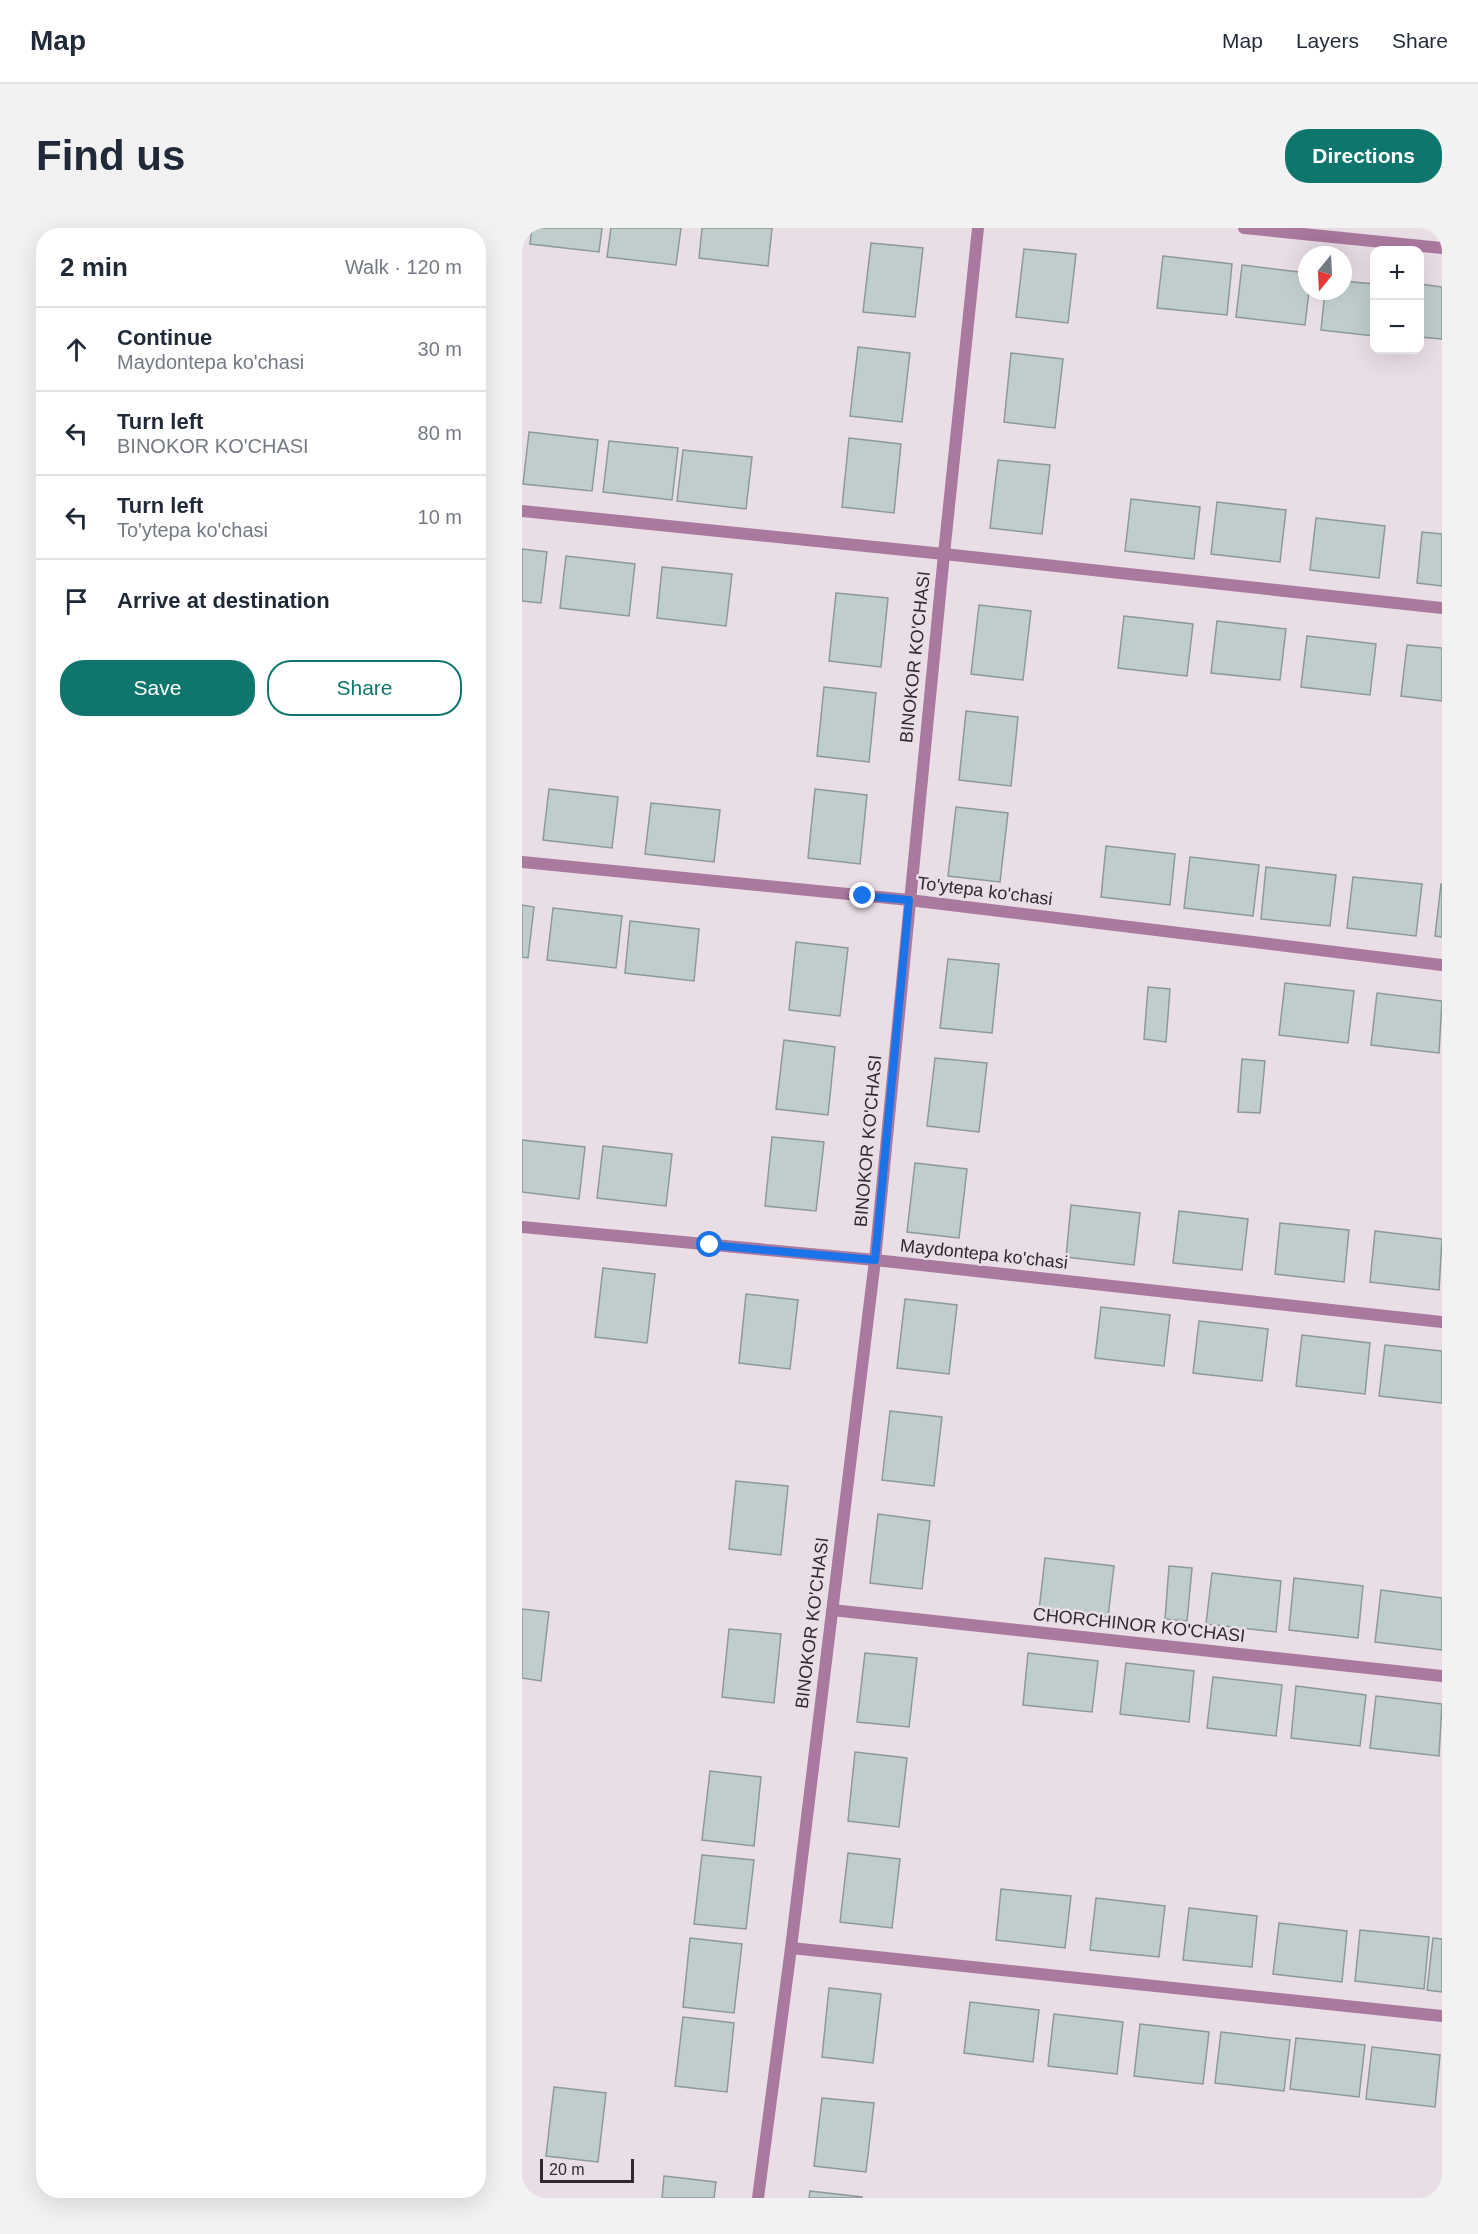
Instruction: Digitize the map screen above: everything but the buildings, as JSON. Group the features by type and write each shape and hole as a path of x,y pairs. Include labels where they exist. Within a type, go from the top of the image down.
{"street":[{"name":"BINOKOR KO'CHASI","path":"758,2198 791,1948 875,1260 909,900 978,228"},
{"path":"1244,228 1442,248"},
{"path":"522,511 1442,608"},
{"name":"To'ytepa ko'chasi","path":"522,862 909,900 1442,965"},
{"name":"Maydontepa ko'chasi","path":"522,1227 875,1260 1442,1322"},
{"name":"CHORCHINOR KO'CHASI","path":"832,1610 1442,1676"},
{"path":"791,1948 1442,2016"}],"route":[{"path":"710,1245 875,1260 909,900 863,896"}]}
